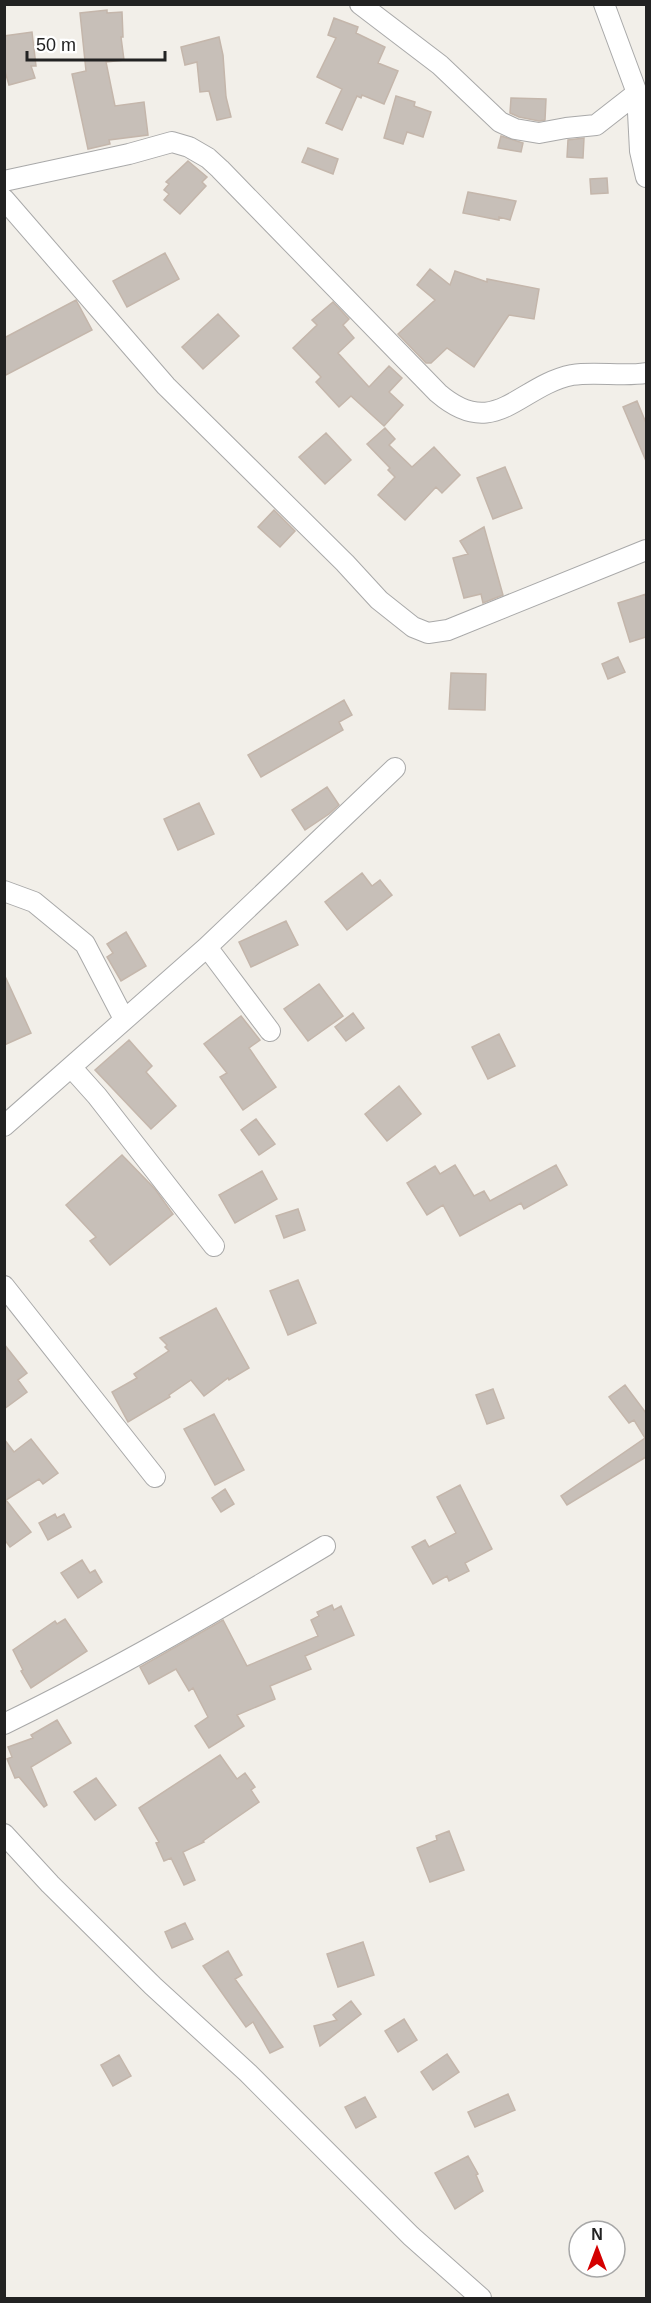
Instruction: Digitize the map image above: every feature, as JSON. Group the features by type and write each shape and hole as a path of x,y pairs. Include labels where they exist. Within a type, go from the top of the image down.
{"street":[{"path":"360,4 440,66 500,122 515,129 539,134 566,128 596,126 637,93"},
{"path":"604,4 637,93 646,177"},
{"path":"4,182 172,142 189,147 208,158 220,169 438,393 452,405 466,411 483,413 495,411 517,402 546,384 573,375 646,373"},
{"path":"4,200 166,386 345,563 379,600 413,627 428,633 448,630 646,550"},
{"path":"4,1126 207,947 395,768"},
{"path":"4,891 34,902 85,944 124,1019"},
{"path":"207,947 270,1030"},
{"path":"71,1067 97,1096 214,1246"},
{"path":"4,1286 155,1477"},
{"path":"4,1724 78,1688 227,1605 326,1546"},
{"path":"4,1834 50,1884 153,1986 248,2073 411,2236 481,2298"}],"building":[{"path":"107,10 107,13 122,12 123,37 121,37 124,60 106,62 115,106 144,102 148,135 109,140 110,144 88,149 72,74 86,71 80,13"},
{"path":"334,18 358,27 356,33 385,47 378,63 398,71 384,104 362,95 361,98 357,96 342,130 326,123 342,89 317,77 336,38 328,35"},
{"path":"32,32 36,66 31,66 35,78 9,85 4,68 4,36"},
{"path":"219,37 223,55 226,97 231,117 217,120 209,91 200,92 197,62 185,65 181,47"},
{"path":"396,96 415,102 414,106 431,112 423,137 407,132 403,144 384,138"},
{"path":"511,98 546,99 545,120 519,117 510,113"},
{"path":"501,136 523,143 521,152 498,148"},
{"path":"584,138 583,158 567,157 568,140"},
{"path":"308,148 338,159 333,174 302,162"},
{"path":"188,161 207,177 202,182 206,186 180,214 164,200 169,194 164,190 169,184 166,182"},
{"path":"607,178 608,193 591,194 590,179"},
{"path":"468,192 516,201 510,220 463,213"},
{"path":"165,253 179,279 127,307 113,281"},
{"path":"430,269 450,285 455,271 487,282 487,279 539,289 534,319 509,315 474,367 447,348 431,363 426,363 398,334 435,300 417,285"},
{"path":"76,300 92,330 4,376 4,338"},
{"path":"333,302 349,319 343,325 354,338 338,353 369,387 389,366 402,378 389,392 403,405 384,426 351,396 339,407 316,382 321,377 293,348 317,325 312,320"},
{"path":"218,314 239,336 203,369 182,347"},
{"path":"637,401 646,423 646,461 623,407"},
{"path":"385,428 395,439 389,445 412,467 434,447 460,475 442,493 436,487 405,520 378,495 395,477 388,470 390,468 367,444"},
{"path":"326,433 351,460 325,484 299,457"},
{"path":"505,467 522,508 493,519 477,478"},
{"path":"274,510 295,531 280,547 258,527"},
{"path":"484,527 503,595 483,603 481,594 464,598 453,558 468,554 460,541"},
{"path":"646,594 646,637 630,642 618,603"},
{"path":"618,657 625,672 608,679 602,664"},
{"path":"451,673 486,674 485,710 449,709"},
{"path":"344,700 352,715 339,722 343,730 261,777 248,755"},
{"path":"327,787 339,805 305,830 292,810"},
{"path":"199,803 214,834 178,850 164,819"},
{"path":"362,873 372,886 380,880 392,895 347,930 325,902"},
{"path":"286,921 298,945 251,967 239,942"},
{"path":"126,932 146,966 121,981 107,957 113,953 107,944"},
{"path":"4,974 31,1033 4,1045"},
{"path":"319,984 343,1016 308,1041 284,1009"},
{"path":"353,1013 364,1028 346,1041 335,1027"},
{"path":"241,1016 260,1040 249,1048 276,1087 243,1110 220,1077 227,1073 204,1044"},
{"path":"499,1034 515,1066 488,1079 472,1047"},
{"path":"129,1040 152,1066 146,1072 176,1106 151,1129 95,1070"},
{"path":"399,1086 421,1114 387,1141 365,1114"},
{"path":"256,1119 275,1144 259,1155 241,1130"},
{"path":"122,1155 155,1189 173,1214 110,1265 90,1241 96,1237 66,1205"},
{"path":"455,1165 474,1196 484,1191 490,1201 556,1165 567,1185 524,1209 521,1203 460,1236 443,1205 427,1215 407,1183 435,1166 440,1174"},
{"path":"262,1171 277,1199 235,1223 219,1195"},
{"path":"298,1209 305,1230 284,1238 276,1216"},
{"path":"298,1280 316,1323 288,1335 270,1291"},
{"path":"216,1308 249,1368 229,1380 228,1378 204,1396 191,1380 169,1395 170,1397 128,1422 112,1392 137,1378 134,1374 169,1351 160,1338"},
{"path":"4,1344 27,1373 18,1380 27,1392 4,1409"},
{"path":"625,1385 646,1413 646,1457 567,1505 561,1496 645,1438 634,1420 629,1423 609,1397"},
{"path":"493,1389 504,1418 487,1424 476,1395"},
{"path":"214,1414 244,1470 215,1485 184,1429"},
{"path":"4,1439 14,1452 31,1439 58,1473 43,1484 39,1479 6,1500 31,1532 10,1547 4,1539"},
{"path":"460,1485 492,1549 465,1563 469,1571 449,1581 447,1576 433,1584 412,1547 425,1540 429,1547 456,1533 437,1497"},
{"path":"225,1489 234,1504 221,1512 212,1498"},
{"path":"55,1514 57,1518 64,1514 71,1527 48,1540 39,1523"},
{"path":"82,1560 90,1573 95,1570 102,1582 78,1598 61,1573"},
{"path":"332,1605 334,1610 341,1606 354,1635 305,1656 311,1669 270,1686 275,1699 237,1715 244,1726 209,1748 195,1726 208,1717 193,1688 189,1691 176,1669 149,1684 140,1667 223,1620 247,1666 318,1636 311,1620 319,1616 317,1612"},
{"path":"65,1619 87,1651 31,1688 13,1650 55,1621 57,1624"},
{"path":"57,1720 71,1743 31,1767 47,1805 44,1807 19,1777 15,1778 7,1759 12,1757 8,1747 33,1738 31,1735"},
{"path":"220,1755 237,1779 245,1773 255,1787 251,1790 259,1802 204,1842 183,1852 195,1880 184,1885 171,1858 164,1861 156,1843 159,1842 139,1808"},
{"path":"96,1778 116,1805 95,1820 74,1792"},
{"path":"449,1831 464,1870 430,1882 417,1848 437,1840 436,1836"},
{"path":"185,1923 193,1939 172,1948 165,1932"},
{"path":"363,1942 374,1975 338,1987 327,1954"},
{"path":"228,1951 242,1975 235,1979 283,2047 270,2053 253,2022 246,2027 203,1966"},
{"path":"351,2001 361,2014 320,2046 314,2026 337,2020 333,2015"},
{"path":"404,2019 417,2040 398,2052 385,2031"},
{"path":"447,2054 459,2072 433,2090 421,2072"},
{"path":"119,2055 131,2076 113,2086 101,2065"},
{"path":"508,2094 515,2110 475,2127 468,2112"},
{"path":"365,2097 376,2117 356,2128 345,2107"},
{"path":"468,2156 478,2174 476,2175 483,2191 455,2209 435,2173"}]}
